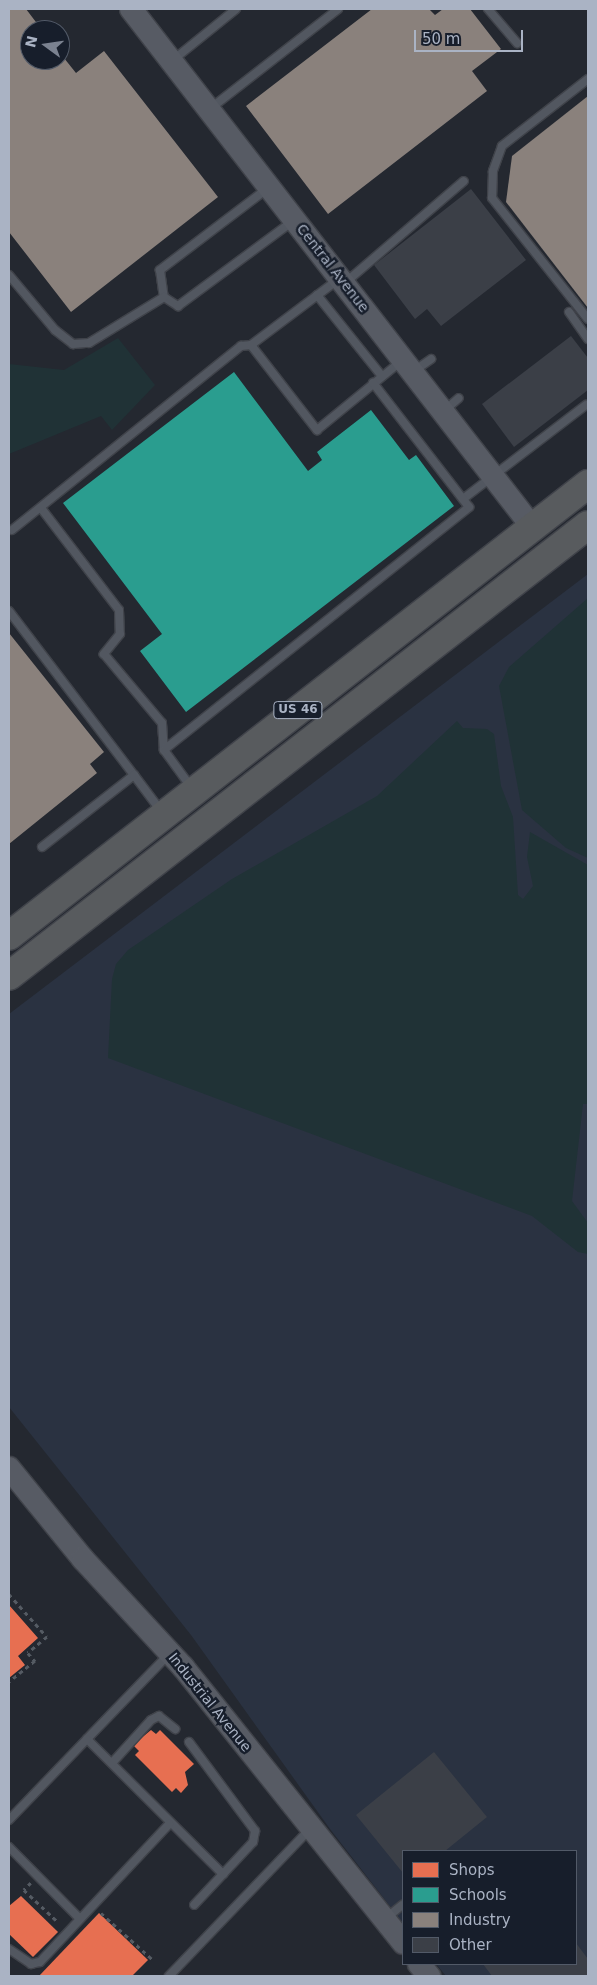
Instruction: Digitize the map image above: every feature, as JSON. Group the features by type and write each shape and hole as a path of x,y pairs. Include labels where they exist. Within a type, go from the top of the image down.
{"highway":[{"name":"US 46","path":"9,936 588,484"},
{"name":"US 46","path":"9,976 588,525"}],"street":[{"name":"Central Avenue","path":"131,9 342,281 452,405 494,476 533,528"},
{"name":"Industrial Avenue","path":"9,1468 83,1559 170,1652 402,1942"},
{"path":"421,1965 429,1976"}],"lane":[{"path":"172,61 236,9"},
{"path":"209,109 338,9"},
{"path":"488,9 517,43"},
{"path":"588,79 502,146 493,171 492,198 588,319"},
{"path":"12,530 241,346 251,345 318,295 342,281 464,181"},
{"path":"269,187 160,270 164,297 178,306 295,220"},
{"path":"9,275 55,330 73,344 89,343 164,297"},
{"path":"318,295 382,376"},
{"path":"569,312 588,339"},
{"path":"251,345 317,430 382,376 416,363"},
{"path":"164,750 469,507 372,384"},
{"path":"463,499 586,405"},
{"path":"41,508 119,610 120,634 104,654 162,723 164,750 194,791"},
{"path":"9,611 164,814"},
{"path":"42,847 134,774"},
{"path":"9,1820 170,1652"},
{"path":"112,1764 151,1720 159,1716 175,1729"},
{"path":"87,1739 169,1824 223,1874"},
{"path":"189,1742 255,1831 253,1842 194,1905"},
{"path":"9,1949 31,1964 40,1962 169,1824"},
{"path":"169,1976 311,1828"},
{"path":"9,1847 80,1919"},
{"path":"384,1920 402,1905"}],"path":[{"path":"9,1594 47,1637 28,1653 35,1661 9,1682"},
{"path":"33,1881 24,1890 58,1922"},
{"path":"93,1906 152,1959"}],"shaded area":[{"path":"118,338 155,385 112,430 101,416 9,454 9,364 64,370"},
{"path":"588,574 588,1976 446,1976 437,1965 577,1965 577,1850 402,1850 402,1922 330,1829 191,1635 9,1407 9,1014"},
{"path":"588,598 588,858 566,848 522,810 499,686 509,667"},
{"path":"457,721 463,728 487,729 494,734 501,786 513,817 518,895 523,899 533,886 527,857 530,832 588,865 588,1104 583,1104 572,1201 588,1223 588,1254 578,1252 532,1216 108,1058 112,979 116,964 128,950 232,879 377,796"}],"building: Shops":[{"path":"9,1605 38,1638 18,1656 25,1665 9,1678"},
{"path":"151,1730 156,1734 160,1730 194,1764 185,1772 188,1785 181,1793 176,1788 172,1792 135,1755 139,1751 133,1745"},
{"path":"21,1896 58,1932 33,1957 9,1934 9,1906"},
{"path":"99,1913 148,1960 132,1976 39,1976"}],"building: Schools":[{"path":"234,372 308,471 322,460 317,452 371,410 409,460 416,455 454,506 186,712 140,651 162,634 63,503"}],"building: Industry":[{"path":"9,9 26,9 34,20 20,20 20,70 70,70 70,66 76,73 104,51 218,197 71,312 9,232"},
{"path":"372,9 429,9 435,15 443,9 470,9 501,49 472,71 487,91 328,214 246,106"},
{"path":"588,96 588,308 506,202 512,156"},
{"path":"9,633 104,752 90,764 97,773 9,844"}],"building: Other":[{"path":"471,189 526,260 441,326 427,309 415,319 374,265"},
{"path":"571,336 588,358 588,390 514,447 482,404"},
{"path":"434,1752 487,1817 446,1850 402,1850 402,1872 356,1815"},
{"path":"577,1944 588,1959 588,1976 492,1976 484,1965 577,1965"}]}
